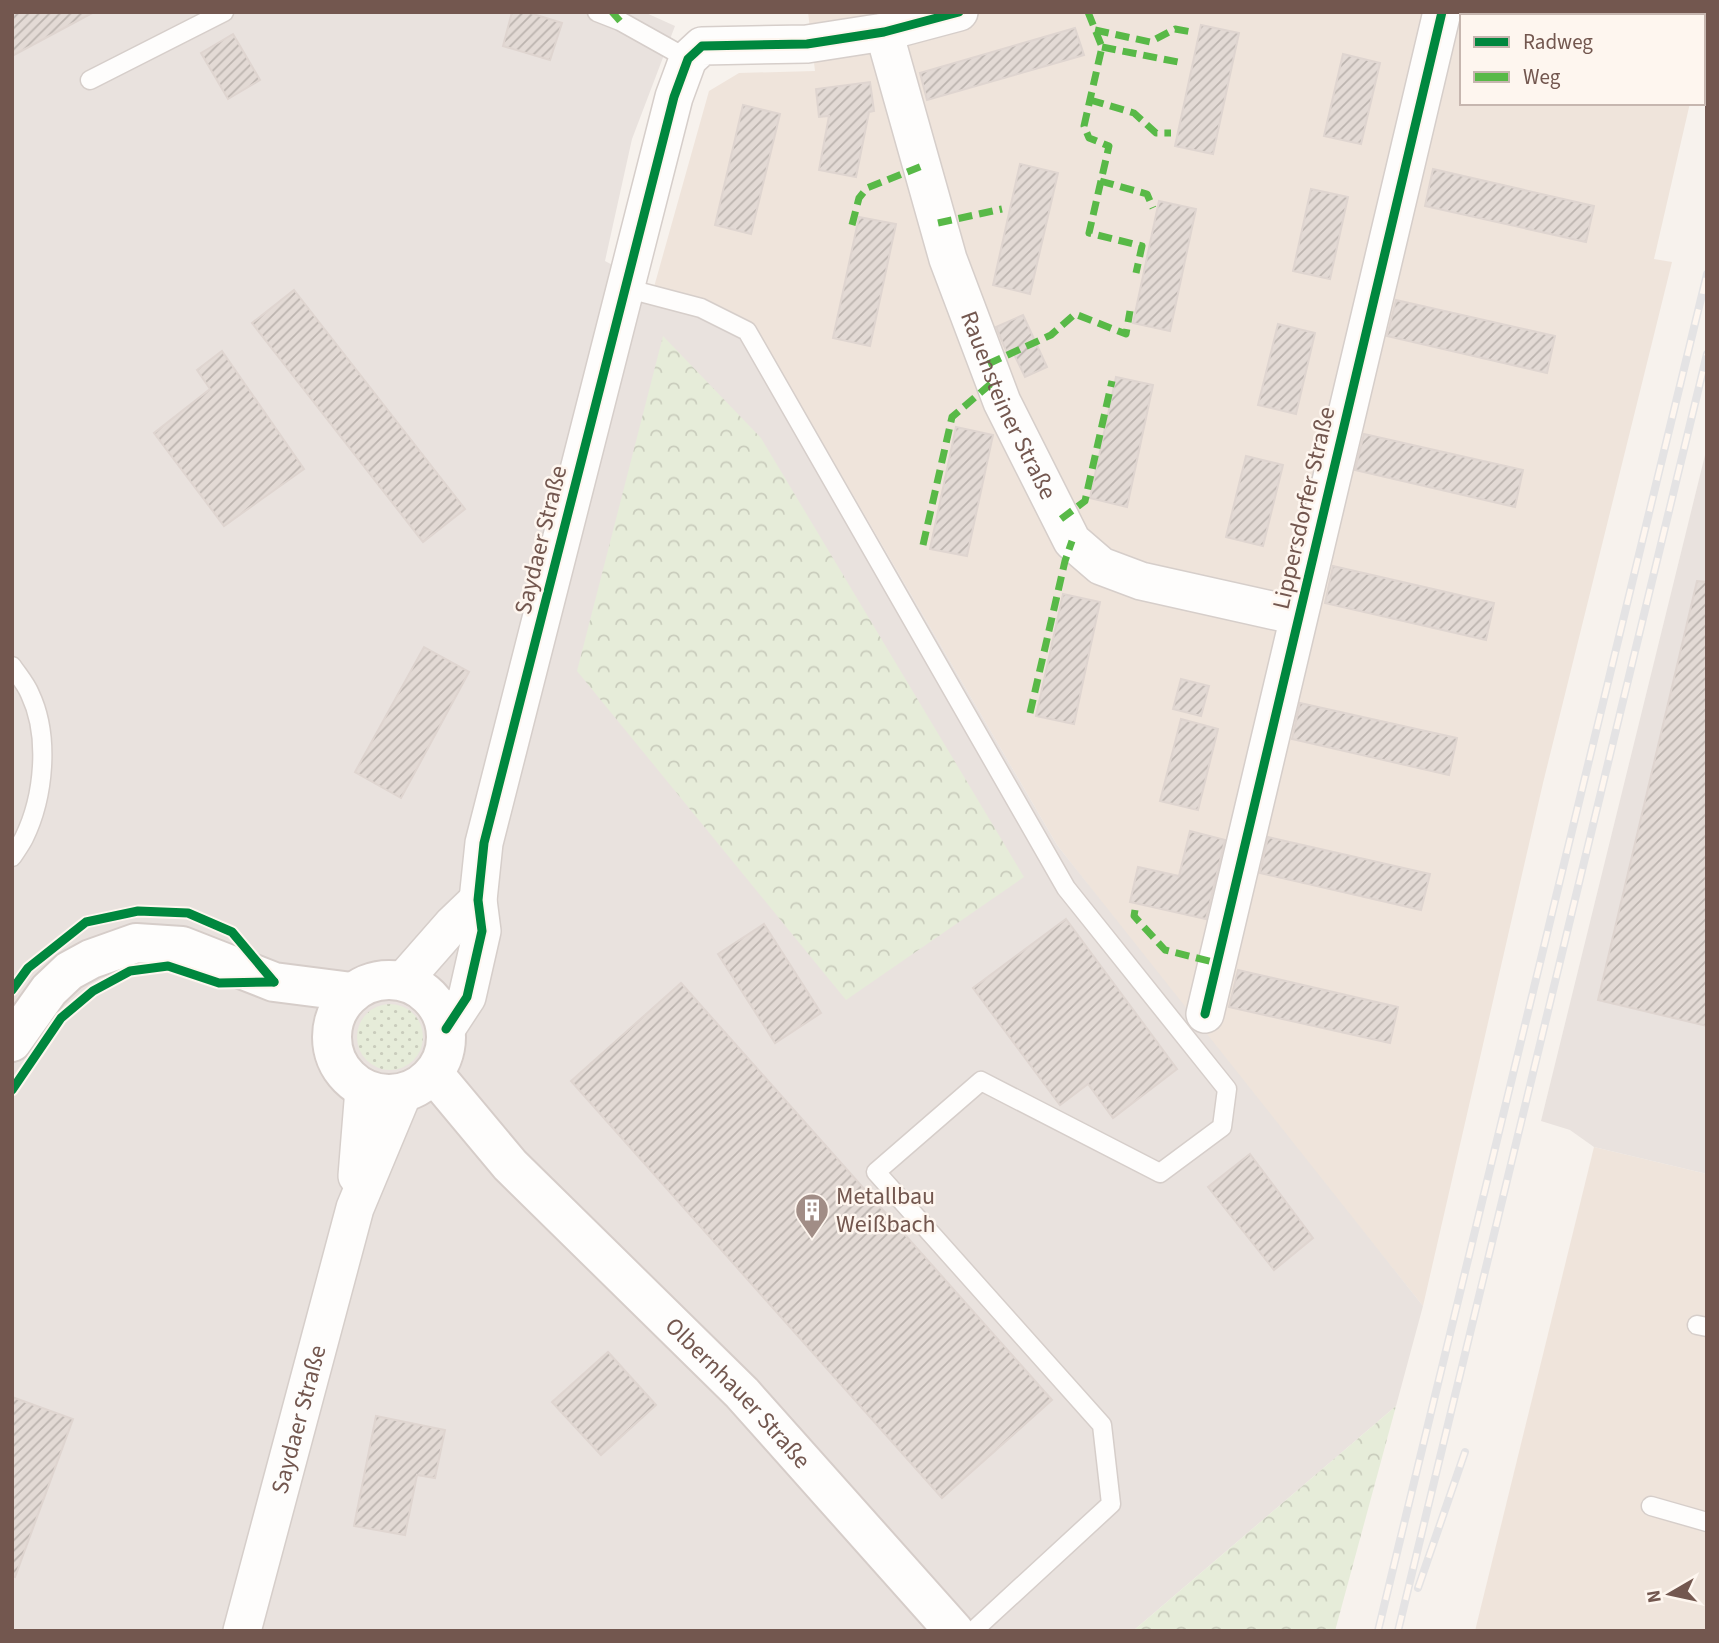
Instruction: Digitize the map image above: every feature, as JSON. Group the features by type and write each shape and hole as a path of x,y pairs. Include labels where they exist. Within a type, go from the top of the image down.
{"street":[{"path":"688,59 702,46 807,44 884,32 959,12"},
{"name":"Lippersdorfer Straße","path":"1205,1014 1442,12"},
{"name":"Rauensteiner Straße","path":"884,32 948,259 1002,402 1072,541 1101,566 1141,581 1298,616"},
{"name":"Saydaer Straße","path":"446,1029 467,997 482,931 478,900 484,843 674,97 688,59"},
{"path":"403,981 478,900"},
{"path":"12,1042 49,990 69,971 91,959 136,943 182,946 343,1008"},
{"path":"386,979 403,981 420,988 433,999 442,1013 446,1046 441,1062 416,1086 383,1095 364,1089 348,1078 337,1061 331,1043 343,1008 368,983 386,979"},
{"name":"Saydaer Straße","path":"355,1208 416,1086"},
{"name":"Olbernhauer Straße","path":"416,1086 510,1165 742,1393 954,1631"},
{"name":"Saydaer Straße","path":"242,1631 355,1208 364,1089"}],"lane":[{"path":"90,80 224,12"},
{"path":"597,12 620,21 688,59"},
{"path":"625,289 702,308 747,331 1066,888 1227,1089 1222,1127 1160,1173 981,1081 876,1172 1102,1425 1111,1504 973,1631"},
{"path":"12,666 30,693 39,720 43,747 37,800 24,838 12,857"},
{"path":"1651,1506 1707,1522"}],"shaded area":[{"path":"12,12 644,12 675,26 632,139 605,261 773,358 1057,845 1423,1306 1396,1406 1133,1631 12,1631"},
{"path":"808,12 1707,12 1705,38 1705,14 1460,14 1460,105 1690,105 1654,259 1672,262 1543,783 1423,1306 1057,845 773,358 654,287 709,91 739,73 815,71"},
{"path":"1707,447 1707,1174 1594,1147 1570,1130 1541,1121"},
{"path":"1594,1147 1707,1174 1707,1631 1475,1631"}],"green space":[{"path":"663,336 761,438 1024,877 846,1000 577,671"},
{"path":"390,1004 403,1007 413,1014 420,1024 423,1037 420,1050 413,1060 403,1067 390,1070 377,1067 367,1060 360,1050 357,1037 360,1024 367,1014 377,1007"},
{"path":"1396,1406 1335,1631 1133,1631"}],"building":[{"path":"12,12 94,12 12,56"},
{"path":"512,12 527,12 562,23 550,60 503,46"},
{"path":"1201,25 1239,33 1213,154 1175,146"},
{"path":"1075,28 1084,55 927,100 920,73"},
{"path":"233,34 260,80 228,99 201,53"},
{"path":"1343,54 1380,63 1361,144 1324,136"},
{"path":"870,82 874,111 869,112 856,177 819,170 829,116 819,117 816,89"},
{"path":"743,105 780,114 751,234 715,225"},
{"path":"1020,164 1058,173 1030,294 993,285"},
{"path":"1433,169 1594,206 1586,242 1425,206"},
{"path":"1311,189 1348,197 1330,279 1293,271"},
{"path":"1159,201 1196,209 1170,331 1133,323"},
{"path":"859,217 896,224 870,346 833,338"},
{"path":"294,290 465,509 423,542 252,323"},
{"path":"1396,300 1555,336 1547,373 1387,336"},
{"path":"1023,315 1047,367 1025,377 1012,350 1007,353 996,327"},
{"path":"1278,324 1315,333 1296,414 1258,405"},
{"path":"222,351 304,469 224,526 154,433 210,389 197,370"},
{"path":"1116,377 1153,385 1127,507 1090,498"},
{"path":"956,427 993,435 967,556 930,549"},
{"path":"1364,434 1523,470 1515,507 1355,470"},
{"path":"1246,456 1283,465 1263,546 1226,537"},
{"path":"1333,566 1494,603 1486,640 1325,603"},
{"path":"1697,581 1707,582 1707,1026 1598,1000"},
{"path":"1063,594 1100,602 1074,724 1036,716"},
{"path":"424,647 469,672 401,798 355,772"},
{"path":"1181,679 1209,686 1201,716 1173,709"},
{"path":"1300,703 1457,738 1449,775 1292,739"},
{"path":"1181,719 1218,729 1198,810 1160,801"},
{"path":"1190,831 1225,840 1206,919 1130,902 1138,867 1179,876"},
{"path":"1268,837 1430,874 1421,910 1260,873"},
{"path":"1066,919 1177,1069 1113,1118 1088,1084 1060,1105 973,988"},
{"path":"764,924 821,1013 775,1043 718,954"},
{"path":"1238,970 1398,1007 1390,1043 1229,1007"},
{"name":"Metallbau Weißbach","path":"681,983 1052,1400 942,1498 571,1081"},
{"path":"1250,1154 1313,1238 1274,1270 1208,1187"},
{"path":"608,1352 656,1405 601,1455 552,1402"},
{"path":"12,1397 73,1419 15,1577 12,1576"},
{"path":"376,1416 445,1430 435,1478 417,1475 405,1535 354,1526"}],"railway":[{"path":"1378,1631 1707,274"},
{"path":"1398,1631 1707,354"},
{"path":"1418,1588 1465,1452"}],"marked path":[{"path":"612,12 620,21"},
{"path":"1088,12 1102,47 1084,126 1089,138 1109,146 1089,233 1142,246 1136,273"},
{"path":"1095,30 1150,42 1175,29 1192,32"},
{"path":"1102,47 1183,63"},
{"path":"1090,100 1134,113 1156,133 1171,133"},
{"path":"852,225 859,198 867,188 922,166"},
{"path":"1100,181 1147,194 1153,208"},
{"path":"938,223 1002,209"},
{"path":"988,364 1051,335 1075,314 1126,334 1130,311"},
{"path":"923,545 952,417 994,381"},
{"path":"1061,519 1085,501 1112,381"},
{"path":"1030,713 1072,541"},
{"path":"1135,910 1134,916 1165,950 1217,963"}],"cycle path":[{"path":"446,1029 467,997 482,931 478,900 484,843 674,97 688,59 702,46 807,44 884,32 959,12"},
{"path":"1205,1014 1442,12"},
{"path":"12,990 28,968 86,922 138,911 188,913 232,932 274,982"},
{"path":"12,1090 61,1018 93,991 130,971 168,966 219,983 274,982"}],"place":[{"name":"Metallbau Weißbach","path":"812,1240"}]}
